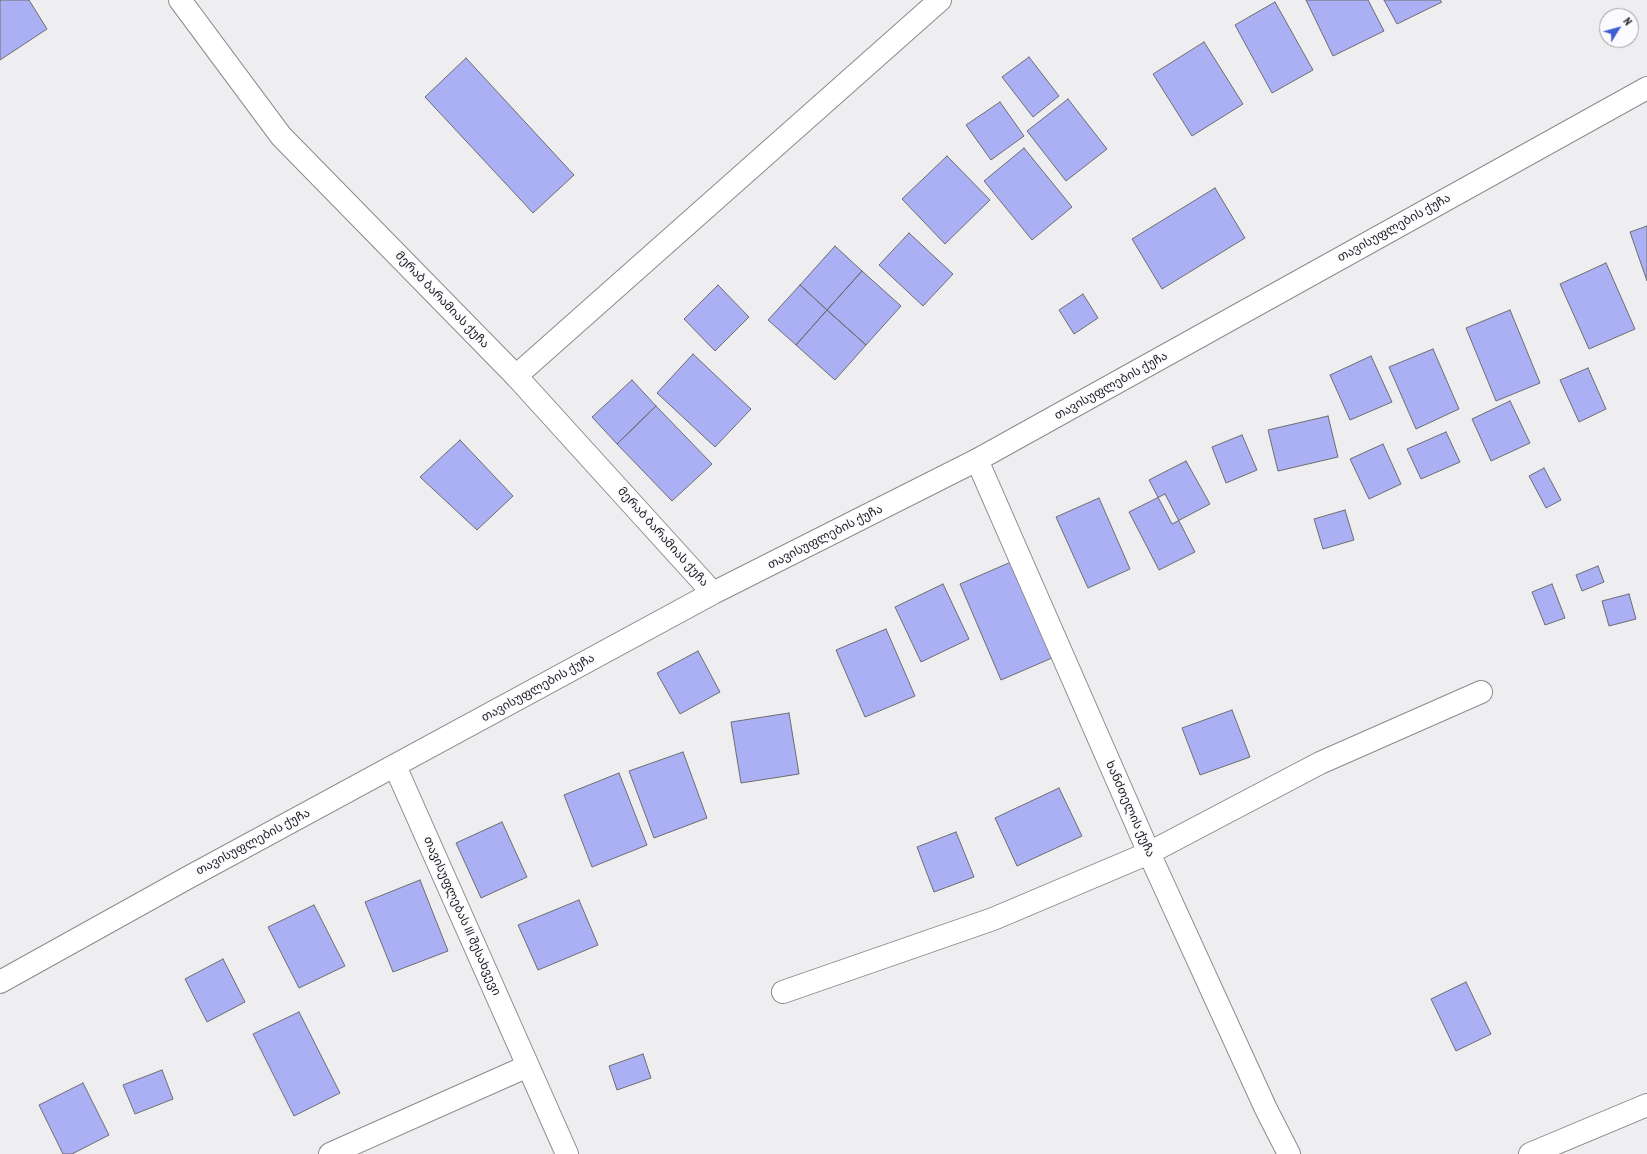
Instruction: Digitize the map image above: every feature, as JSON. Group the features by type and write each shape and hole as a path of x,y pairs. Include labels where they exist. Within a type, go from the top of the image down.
{"main road":[{"name":"მერაბ ბარამიას ქუჩა","path":"180,0 281,136 516,376 713,593"},
{"path":"516,376 940,0"},
{"name":"თავისუფლების ქუჩა","path":"0,982 189,877 713,593 977,460 1647,88"},
{"name":"ხანძთელის ქუჩა","path":"977,460 1149,853 1266,1109 1289,1154"},
{"path":"783,992 993,919 1149,853 1320,763 1481,692"},
{"name":"თავისუფლებას III შესახვევი","path":"395,766 567,1154"},
{"path":"330,1154 528,1066"},
{"path":"1530,1154 1647,1105"}],"building":[{"path":"0,0 29,0 47,29 0,60"},
{"path":"1306,0 1368,0 1384,31 1333,56"},
{"path":"1384,0 1440,0 1442,2 1397,24"},
{"path":"1275,2 1313,70 1272,93 1235,25"},
{"path":"1204,42 1243,104 1192,136 1153,74"},
{"path":"1029,57 1059,96 1033,117 1002,77"},
{"path":"466,58 574,175 533,213 425,97"},
{"path":"1068,99 1107,149 1066,181 1027,131"},
{"path":"1000,102 1024,136 991,160 966,125"},
{"path":"1024,148 1072,207 1032,240 984,181"},
{"path":"947,156 990,200 945,244 902,199"},
{"path":"1215,188 1245,238 1162,289 1132,239"},
{"path":"1647,226 1647,281 1630,232"},
{"path":"909,233 953,274 923,306 879,265"},
{"path":"835,246 862,271 827,310 800,285"},
{"path":"1606,263 1635,329 1589,349 1560,284"},
{"path":"862,271 901,306 866,345 827,310"},
{"path":"718,285 749,317 715,351 684,319"},
{"path":"800,285 827,310 796,345 768,320"},
{"path":"1083,294 1098,318 1074,334 1059,310"},
{"path":"827,310 866,345 835,380 796,345"},
{"path":"1510,310 1540,383 1496,401 1466,328"},
{"path":"1433,349 1459,409 1416,429 1389,367"},
{"path":"693,354 751,409 715,447 657,393"},
{"path":"1371,356 1392,402 1350,420 1330,375"},
{"path":"1588,368 1606,409 1579,422 1560,380"},
{"path":"632,380 656,406 617,444 592,417"},
{"path":"1510,401 1530,443 1491,461 1472,419"},
{"path":"656,406 712,464 672,501 617,444"},
{"path":"1328,416 1338,457 1278,471 1268,430"},
{"path":"1446,432 1460,462 1421,479 1407,449"},
{"path":"1242,435 1257,470 1226,483 1212,447"},
{"path":"460,440 513,496 477,530 420,477"},
{"path":"1383,444 1401,484 1369,499 1350,459"},
{"path":"1186,461 1210,504 1172,524 1149,480"},
{"path":"1544,468 1561,500 1546,508 1529,476"},
{"path":"1165,494 1195,552 1159,570 1129,512"},
{"path":"1099,498 1130,569 1088,588 1056,517"},
{"path":"1345,510 1354,540 1323,549 1314,519"},
{"path":"1011,562 1052,658 1001,680 960,584"},
{"path":"1598,566 1604,582 1582,591 1576,575"},
{"path":"943,584 969,639 921,662 895,607"},
{"path":"1552,584 1565,618 1545,625 1532,592"},
{"path":"1629,594 1636,619 1609,626 1602,601"},
{"path":"886,629 915,696 865,717 836,650"},
{"path":"698,651 720,692 680,714 657,673"},
{"path":"1232,710 1250,757 1200,775 1182,728"},
{"path":"789,713 799,774 741,783 731,722"},
{"path":"683,752 707,818 654,838 629,771"},
{"path":"619,773 647,845 592,867 564,795"},
{"path":"1059,788 1082,836 1017,866 995,818"},
{"path":"502,822 527,877 481,898 456,843"},
{"path":"956,832 974,877 934,892 917,847"},
{"path":"420,880 448,951 393,972 365,902"},
{"path":"579,900 598,945 538,970 518,925"},
{"path":"314,905 345,966 299,988 268,927"},
{"path":"223,959 245,1002 207,1022 185,979"},
{"path":"1466,982 1491,1034 1456,1051 1431,999"},
{"path":"299,1012 340,1093 294,1116 253,1034"},
{"path":"643,1054 651,1078 617,1090 609,1066"},
{"path":"162,1070 173,1099 135,1114 123,1085"},
{"path":"83,1083 109,1135 72,1154 63,1154 39,1105"}]}
